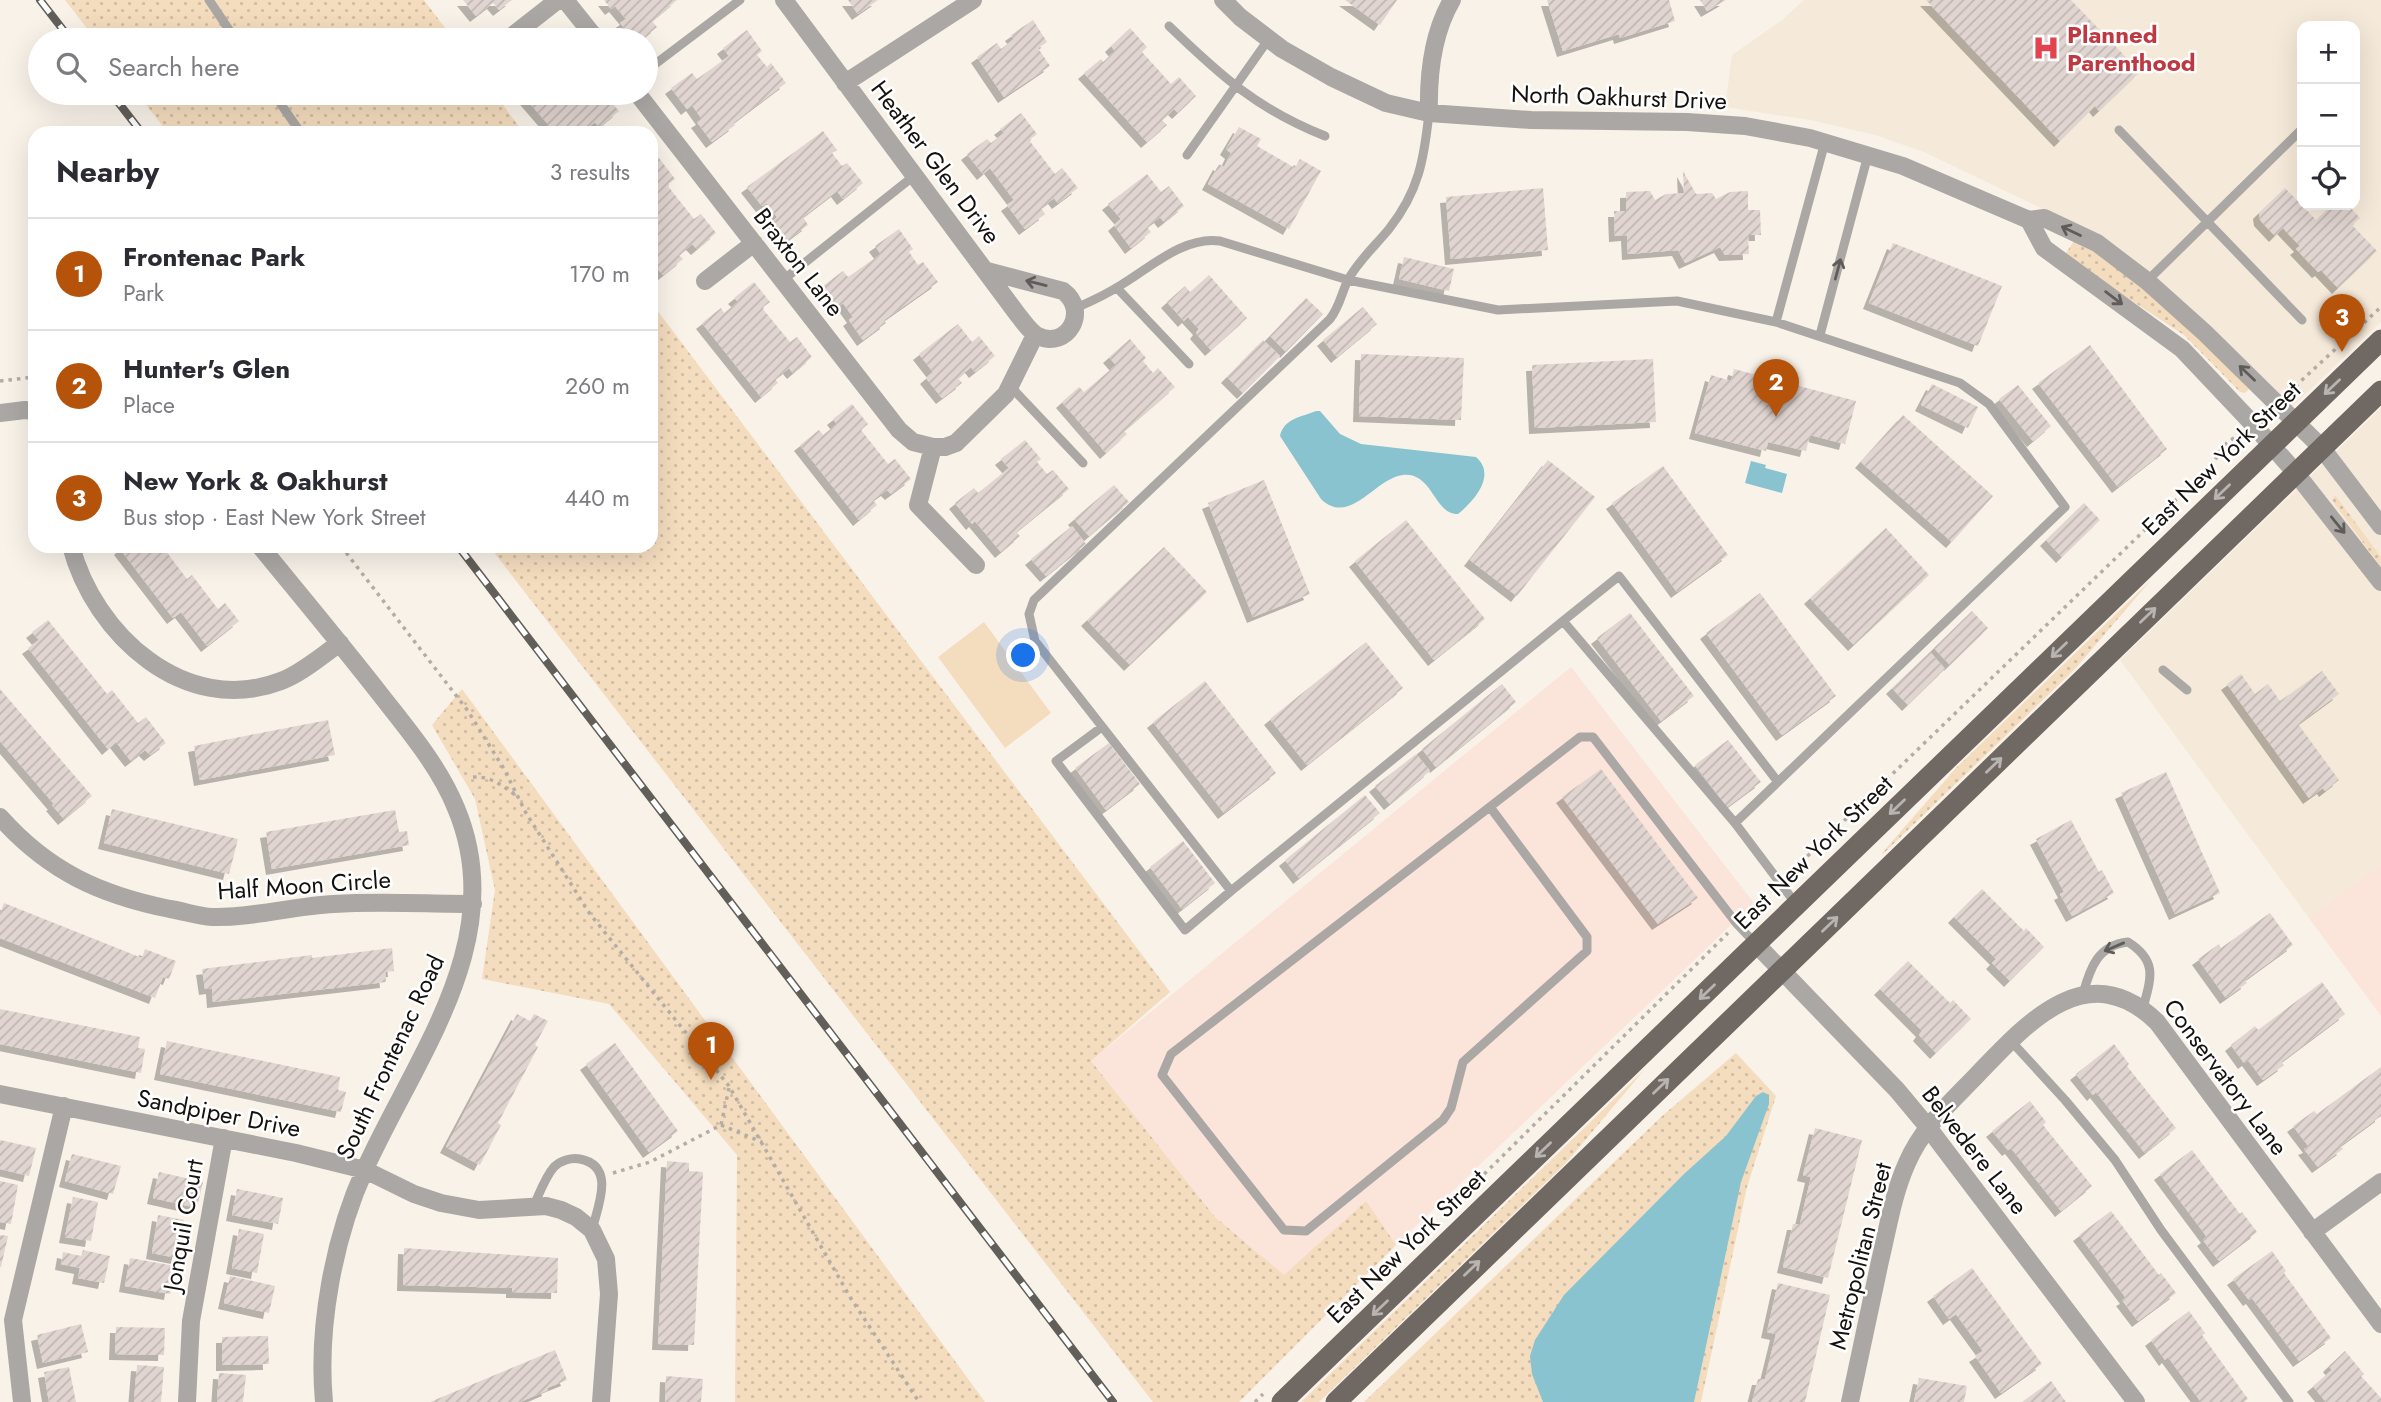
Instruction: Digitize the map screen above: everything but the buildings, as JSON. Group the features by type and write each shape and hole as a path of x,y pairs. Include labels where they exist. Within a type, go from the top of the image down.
{"main road":[{"name":"East New York Street","path":"1282,1402 2381,340"},
{"path":"1336,1402 2381,391"}],"street":[{"path":"523,28 558,0"},
{"path":"565,0 587,28"},
{"name":"Heather Glen Drive","path":"784,0 1035,335"},
{"name":"Heather Glen Drive","path":"845,83 973,0"},
{"name":"North Oakhurst Drive","path":"1223,0 1268,40 1304,63 1386,103 1429,113 1531,120 1745,127 1825,142 1868,155 1903,166 2029,220 2044,218 2097,243 2147,281 2205,333 2321,447 2381,526"},
{"path":"1429,113 1428,81 1440,22 1452,0"},
{"name":"Braxton Lane","path":"644,105 655,126"},
{"name":"Braxton Lane","path":"658,130 754,243 899,430 913,442 933,447"},
{"path":"2029,220 2044,248 2182,349 2295,472 2381,582"},
{"path":"705,281 754,243"},
{"name":"Heather Glen Drive","path":"987,271 1063,291 1072,298 1076,308"},
{"path":"976,565 918,505 933,447 956,443 1006,394 1035,335 1060,337 1069,330 1076,308"},
{"path":"0,413 28,411"},
{"path":"74,553 87,588 100,610 146,660 184,681 220,691 260,687 292,676 340,643"},
{"name":"South Frontenac Road","path":"266,553 340,643 425,754 456,806 473,868 473,904 468,944 456,979 365,1170 344,1224 332,1278 323,1352 324,1402"},
{"name":"Half Moon Circle","path":"0,817 30,847 76,879 108,893 146,904 210,917 254,915 333,904 473,904"},
{"name":"Belvedere Lane","path":"1756,944 1897,1090 1927,1126 2136,1402"},
{"name":"Conservatory Lane","path":"1927,1126 2010,1040 2056,1004 2083,995 2113,995 2143,1008 2168,1036 2381,1324"},
{"name":"Sandpiper Drive","path":"0,1094 224,1138 365,1170 414,1194 441,1203 479,1210 533,1207 561,1210 592,1230"},
{"path":"22,1402 13,1320 64,1106"},
{"name":"Metropolitan Street","path":"1850,1402 1894,1199 1907,1162 1927,1126"},
{"name":"Jonquil Court","path":"187,1402 191,1321 224,1138"},
{"path":"2312,1232 2381,1182"},
{"path":"592,1230 606,1259 609,1294 601,1402"}],"lane":[{"path":"209,0 228,28"},
{"path":"658,62 740,0"},
{"path":"1170,26 1235,87 1276,114 1325,136"},
{"path":"1187,155 1268,40"},
{"path":"281,105 295,126"},
{"path":"1231,891 1035,641 1029,614 1034,600 1330,319 1338,308 1348,280 1403,211 1424,159 1429,113"},
{"path":"2119,130 2302,320"},
{"path":"2147,281 2297,134"},
{"path":"1776,322 1825,142"},
{"path":"1820,335 1868,155"},
{"path":"783,280 915,175"},
{"path":"1076,308 1117,288 1180,248 1206,239 1220,240 1348,280 1498,310 1676,302 1776,322 1959,383 1978,395 1989,404 2065,507 1735,823"},
{"path":"1117,288 1189,364"},
{"path":"1010,386 1083,463"},
{"path":"1102,727 1056,761 1185,930 1619,576 1778,782"},
{"path":"1563,621 1735,823 1796,904"},
{"path":"2163,670 2186,690"},
{"path":"1490,807 1587,937 1587,951 1463,1062 1451,1108 1443,1119 1306,1231 1284,1230 1162,1075 1171,1054 1580,737 1593,737 1756,944"},
{"path":"2083,995 2087,979 2101,953 2111,945 2128,942 2141,950 2149,960 2149,983 2143,1008"},
{"path":"2010,1040 2115,1160 2161,1230 2289,1402"},
{"path":"533,1207 553,1168 562,1161 577,1158 597,1168 602,1177 603,1189 592,1230"}],"path":[{"path":"2294,388 2381,307"},
{"path":"0,382 28,378"},
{"path":"346,553 468,711 590,914 729,1086 850,1297 919,1402"},
{"path":"473,777 484,777 497,782 519,797"},
{"path":"721,1125 729,1086"},
{"path":"721,1125 764,1143"},
{"path":"602,1177 650,1162 721,1125"}],"shaded area":[{"path":"65,0 424,0 445,28 87,28"},
{"path":"1804,0 2381,0 2381,322 2290,409 2074,224 1924,152 1875,135 1810,120 1725,107 1732,55 1782,20"},
{"path":"146,105 503,105 519,126 163,126"},
{"path":"2076,238 2174,311 2249,389 2245,393 2240,392 2184,335 2064,256"},
{"path":"658,311 1170,992 1091,1061 1215,1217 1284,1275 1366,1201 1396,1245 1239,1402 1153,1402 494,553 658,553"},
{"path":"2381,408 2381,864 2309,918 2120,660"},
{"path":"2335,495 2381,557 2381,567 2332,500"},
{"path":"2151,580 2075,669 1883,854 1956,768"},
{"path":"984,622 1051,713 1005,748 938,657"},
{"path":"1571,667 1754,903 1396,1245 1365,1202 1284,1276 1215,1217 1091,1061"},
{"path":"462,689 985,1402 735,1402 737,1155 609,1004 482,979 495,890 475,799 432,725"},
{"path":"2381,864 2381,1016 2309,918"},
{"path":"1736,1053 1776,1096 1747,1187 1701,1402 1364,1402 1661,1117"},
{"path":"1645,1069 1566,1163 1319,1402 1301,1402"}],"water":[{"path":"1320,411 1340,434 1361,444 1476,457 1484,472 1481,487 1471,502 1458,514 1443,508 1421,480 1403,475 1382,484 1352,505 1332,506 1321,499 1280,436 1289,422"},
{"path":"1751,461 1787,474 1782,493 1745,483"},
{"path":"1763,1092 1769,1095 1769,1104 1741,1182 1694,1402 1543,1402 1532,1374 1530,1356 1535,1340 1564,1295 1684,1174 1726,1136 1756,1096"}],"railway":[{"path":"40,0 62,28"},
{"path":"120,105 137,126"},
{"path":"463,553 1113,1402"}],"place":[{"name":"Planned Parenthood","path":"2046,48"},
{"name":"New York & Oakhurst","path":"2342,352"},
{"name":"Hunter's Glen","path":"1776,417"},
{"name":"Frontenac Park","path":"711,1080"}]}
